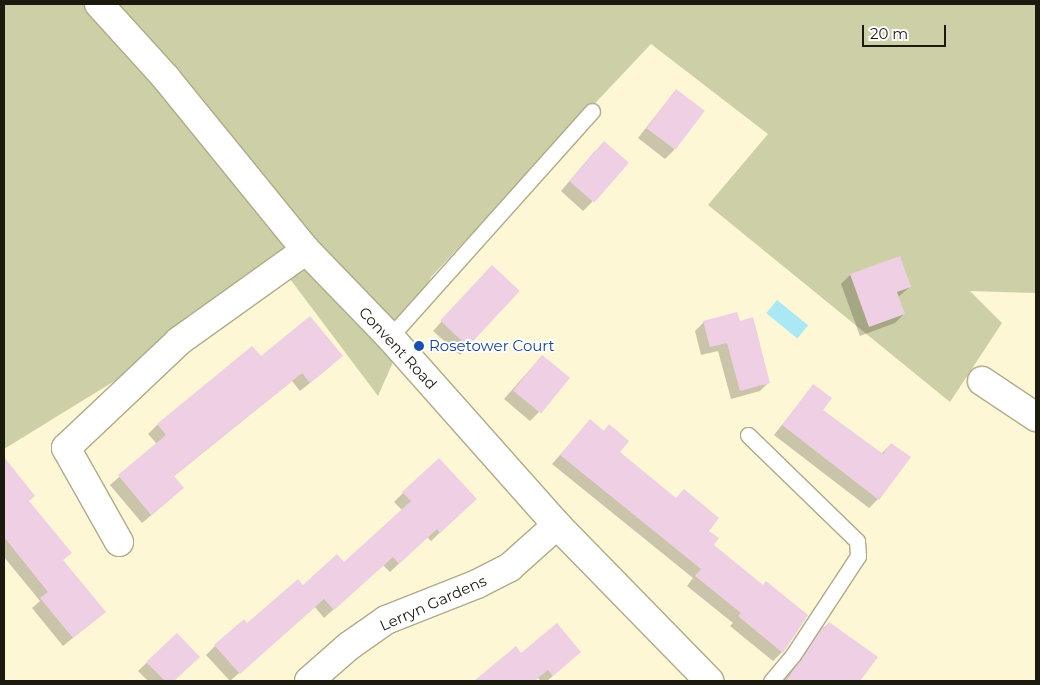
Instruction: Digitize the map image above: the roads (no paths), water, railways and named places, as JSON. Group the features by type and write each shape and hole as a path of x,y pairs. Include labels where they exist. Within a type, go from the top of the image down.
{"street":[{"name":"Convent Road","path":"99,4 166,78 306,250 390,338 557,524 709,681"},
{"path":"119,542 66,448 179,341 306,250"},
{"path":"982,381 1036,417"},
{"name":"Lerryn Gardens","path":"309,681 349,646 386,620 477,584 510,567 557,524"}],"lane":[{"path":"390,338 592,111"},
{"path":"748,435 857,541 858,556 793,655 771,681"}],"water":[{"path":"777,300 808,325 797,338 766,313"}],"place":[{"name":"Rosetower Court","path":"419,346"}]}
